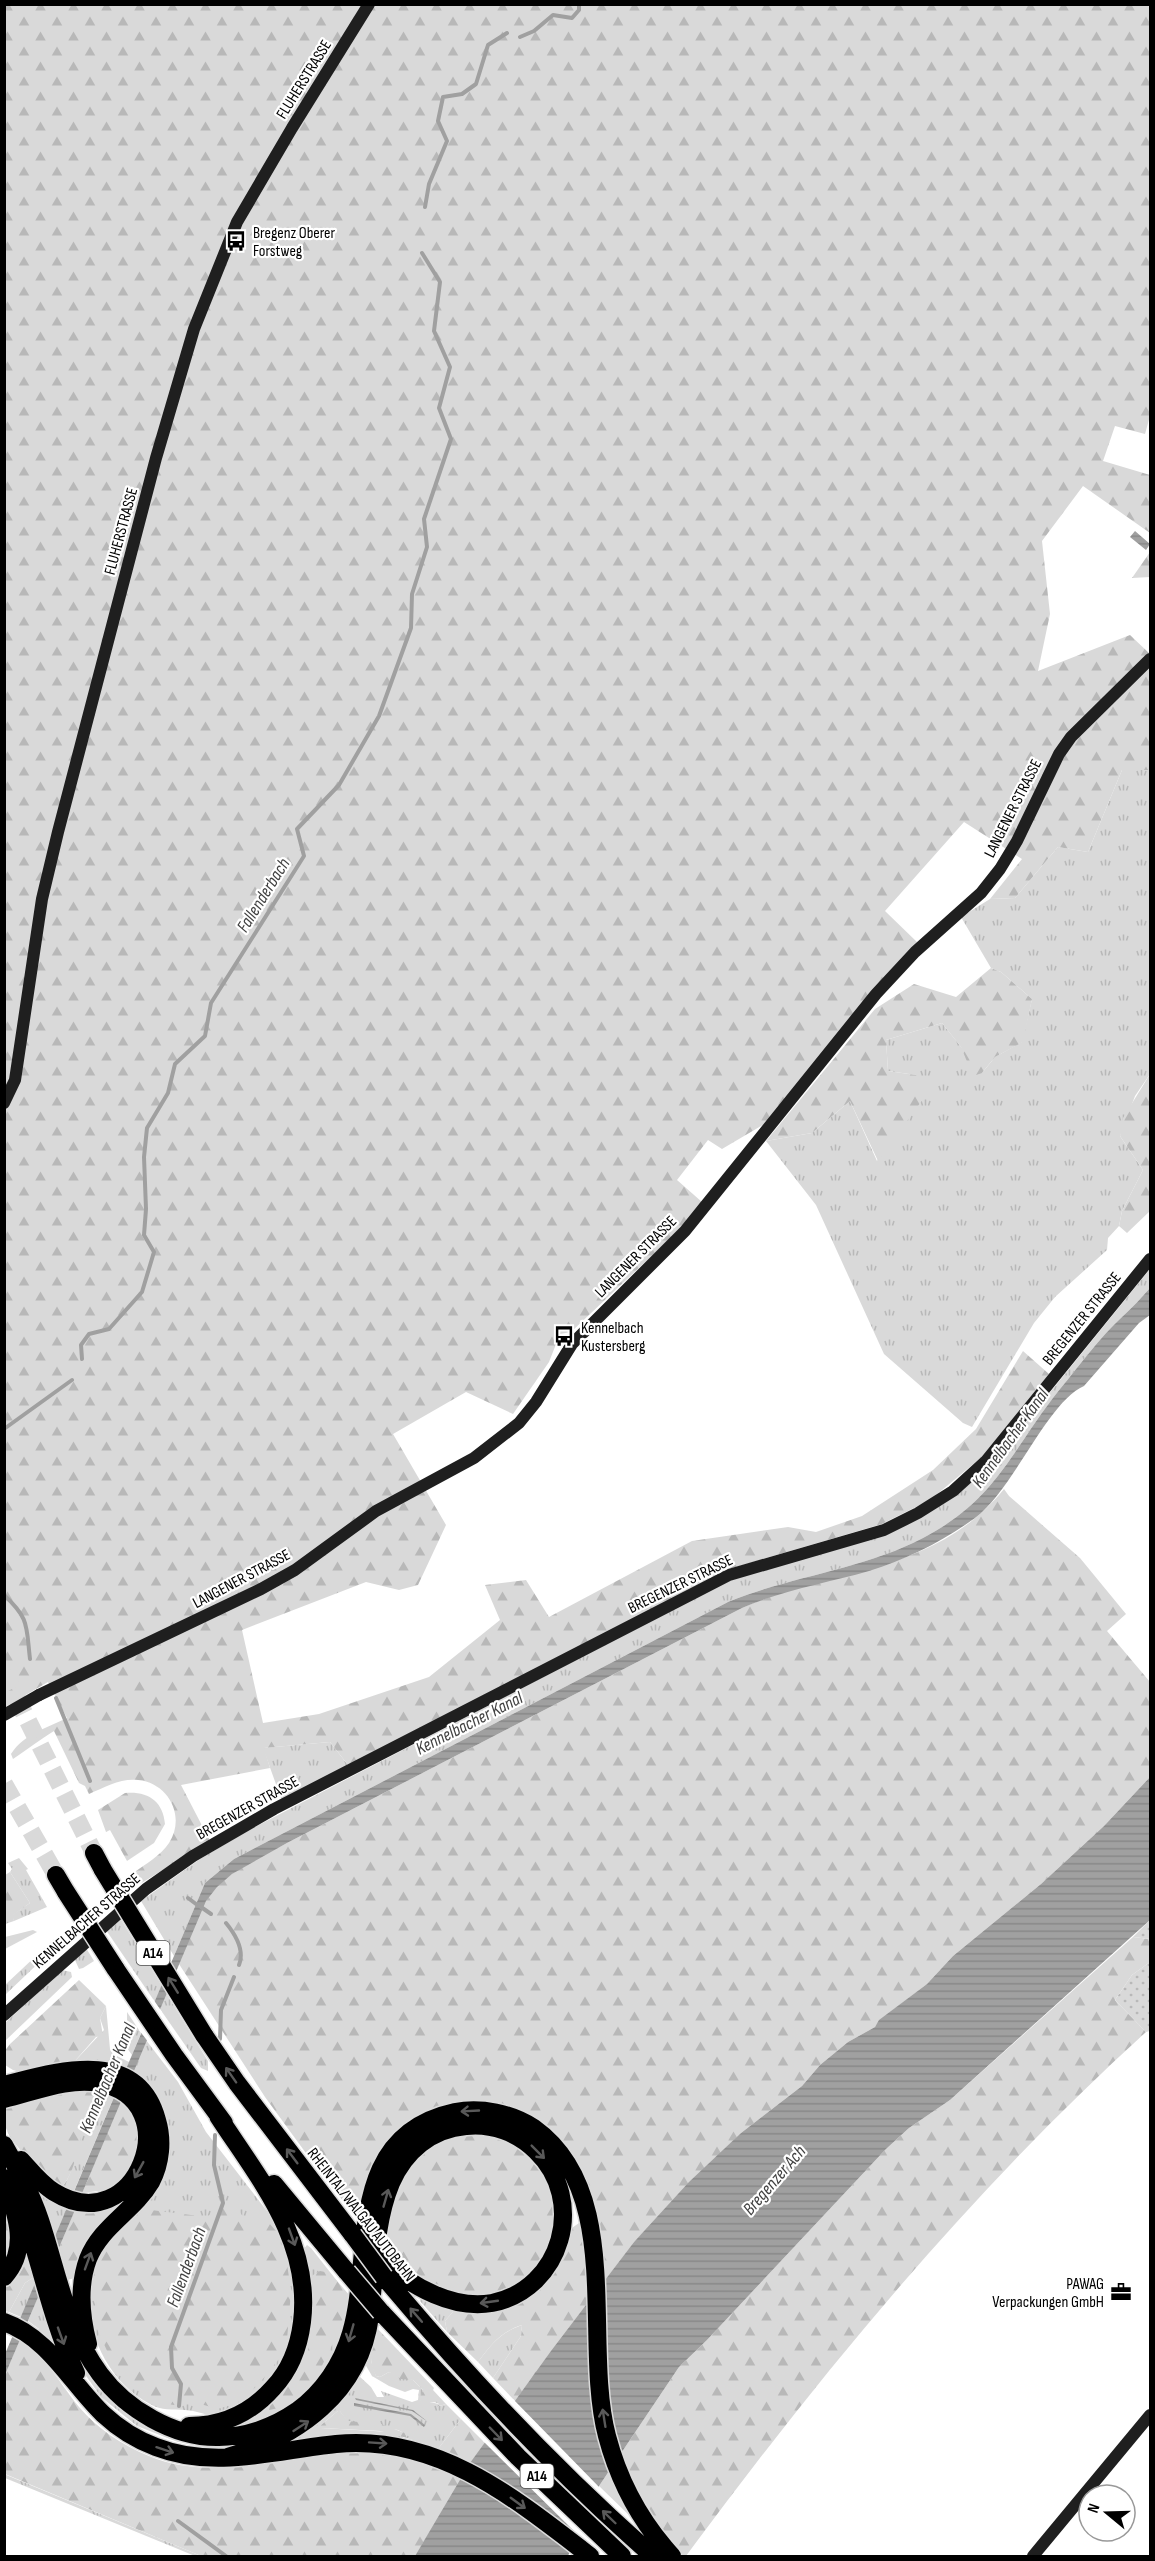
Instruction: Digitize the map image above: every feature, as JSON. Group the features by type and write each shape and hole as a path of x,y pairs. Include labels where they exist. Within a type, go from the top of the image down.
{"highway":[{"name":"RHEINTAL/WALGAU AUTOBAHN","path":"94,1853 204,2035 237,2083 353,2235 385,2270 468,2374 533,2442 653,2556"},
{"name":"A14","path":"56,1875 174,2055 218,2116 347,2272 455,2393 622,2556"},
{"path":"4,2085 89,2068 144,2095 156,2116 161,2143 159,2157 148,2186 101,2235 85,2269 81,2294 82,2318 96,2368"},
{"path":"4,2099 76,2082 113,2080"},
{"path":"4,2140 46,2186 62,2196 78,2201 102,2200 127,2186 138,2173 145,2158 146,2128 132,2091"},
{"path":"4,2145 25,2181 39,2217 71,2324 80,2344 109,2385 131,2406 160,2422 199,2436 236,2436 283,2420 319,2392 340,2360 355,2318 364,2224 377,2178 396,2145 409,2133 429,2121 461,2111 487,2111 515,2118 534,2128 554,2147 574,2175 582,2193 590,2227 594,2261 598,2375 606,2433 629,2498 657,2540 672,2556"},
{"path":"160,2422 191,2426 214,2424 234,2418 252,2408 283,2376 295,2351 301,2329 303,2287 292,2238 276,2206 218,2116"},
{"path":"228,2457 261,2447 293,2431 320,2412 346,2380 360,2352 369,2319 378,2234 385,2201 398,2168 415,2147 431,2136 454,2128 472,2125 495,2127 513,2134 531,2146 549,2164 562,2193 564,2212 560,2239 543,2271 531,2283 513,2295 486,2304 454,2301 420,2288 385,2270"},
{"path":"4,2169 15,2189 33,2240 70,2360 86,2393"},
{"path":"4,2178 17,2218 19,2241 14,2263 4,2277"},
{"path":"4,2322 15,2326 36,2340 113,2423 140,2440 182,2455 228,2457 256,2456 351,2443 380,2443 410,2448 444,2460 484,2480 590,2556"}],"main road":[{"name":"FLUHERSTRASSE","path":"4,1103 15,1080 38,923 58,832 156,458 194,329 237,222 286,137 369,4"},
{"name":"LANGENER STRASSE","path":"4,1715 39,1695 261,1589 295,1570 376,1511 474,1458 519,1423 536,1402 572,1344 685,1231 876,994 915,952 981,892 1000,869 1017,841 1059,754 1071,737 1150,659"},
{"name":"BREGENZER STRASSE","path":"193,1857 274,1809 729,1575 884,1530 918,1514 953,1491 986,1461 1150,1259"},
{"name":"KENNELBACHER STRASSE","path":"4,2014 146,1889 193,1857"},
{"path":"1033,2556 1150,2415"}],"green space":[{"path":"5,5 1150,5 1150,416 1145,434 1115,426 1103,461 1150,475 1150,533 1083,486 1042,541 1050,614 1038,671 1130,635 1150,654 1150,770 1122,770 1088,852 1058,847 1015,898 990,899 1022,859 964,822 885,911 918,943 766,1123 722,1149 708,1140 677,1180 702,1202 679,1230 571,1332 560,1334 549,1362 513,1414 466,1392 393,1434 446,1525 418,1585 399,1590 366,1582 242,1630 263,1723 319,1714 429,1677 500,1620 485,1585 526,1580 549,1617 692,1541 788,1527 816,1532 862,1516 933,1470 976,1429 1023,1351 1049,1374 983,1456 930,1500 882,1524 729,1569 348,1765 330,1742 264,1748 270,1768 181,1785 210,1841 140,1884 133,1873 161,1852 174,1833 175,1812 166,1794 149,1783 125,1780 89,1794 85,1786 79,1783 54,1731 13,1759 11,1754 22,1741 67,1718 48,1682 5,1707"},
{"path":"1150,552 1150,577 1132,578"},
{"path":"1122,770 1150,770 1150,1074 1135,1096 1120,1136 1143,1170 1122,1211 1119,1226 1108,1238 1107,1250 1055,1297 1034,1323 972,1427 963,1423 884,1354 816,1205 766,1141 812,1133 850,1101 877,1161 916,1075 888,1071 886,1040 942,1023 982,1073 995,1057 1022,1042 1032,999 1001,972 991,968 961,917 990,899 1015,898 1058,847 1088,852"},
{"path":"991,968 1001,972 1032,999 1023,1042 995,1057 982,1073 973,1076 961,1047 942,1023 886,1040 888,1071 916,1075 926,1095 878,1161 850,1101 812,1133 766,1141 875,1009 914,984 956,997"},
{"path":"1150,1074 1150,1211 1127,1233 1119,1226 1122,1211 1143,1170 1120,1136 1123,1118"},
{"path":"1150,1269 1150,1288 1090,1352 1043,1411 986,1490 948,1523 923,1538 876,1558 728,1602 234,1859 205,1883 174,1956 141,1901 200,1859 249,1830 724,1583 855,1544 962,1491 997,1458"},
{"path":"1004,1489 1009,1496 1080,1558 1126,1614 1107,1631 1150,1682 1150,1777 1104,1826 1041,1884 953,1956 927,1984 880,2020 875,2027 848,2042 820,2065 802,2086 741,2133 634,2242 515,2401 493,2378 521,2336 522,2325 502,2335 478,2362 447,2332 445,2321 457,2307 500,2307 569,2230 579,2223 582,2229 591,2199 463,2105 360,2220 327,2182 265,2097 179,1964 203,1906 214,1889 233,1873 254,1860 742,1608 812,1584 915,1554 946,1538 976,1517"},
{"path":"330,1742 348,1765 282,1801 263,1748"},
{"path":"125,1793 141,1794 153,1799 161,1809 165,1824 154,1843 127,1861 110,1830 106,1832 98,1810"},
{"path":"19,1858 28,1869 26,1870 47,1907 14,1921 12,1915 30,1903 10,1872 12,1869 8,1863"},
{"path":"10,1872 30,1903 13,1915 14,1921 5,1924 5,1875"},
{"path":"120,1918 162,1986 155,2002 106,1930"},
{"path":"1150,1920 1150,1939 1133,1937"},
{"path":"33,1930 37,1932 5,1949 5,1937"},
{"path":"1133,1937 1150,1939 1150,1962 1132,1975 1115,2000 1146,2032 1021,2153 903,2282 792,2417 686,2556 680,2556 631,2517 599,2486 679,2367 886,2149 909,2128 950,2100"},
{"path":"54,1939 64,1940 68,1945 61,1951 56,1949 49,1953 5,1995 5,1985"},
{"path":"86,1948 94,1961 79,1969 75,1960"},
{"path":"1150,1962 1150,2031 1146,2032 1115,2000 1132,1975"},
{"path":"62,1970 71,1972 72,1977 5,2041 5,2023"},
{"path":"79,1980 106,2006 100,2018 103,2036 96,2037 74,2062 24,2073 5,2065 4,2052 10,2044"},
{"path":"166,1993 208,2061 208,2071 201,2068 160,2009"},
{"path":"106,2006 110,2049 113,2054 129,2062 126,2070 90,2061 74,2062 104,2030 100,2018"},
{"path":"127,2012 141,2033 132,2055 127,2048"},
{"path":"146,2040 178,2082 206,2132 280,2228 287,2244 297,2314 283,2363 254,2398 217,2418 193,2411 159,2408 132,2392 105,2360 96,2341 91,2320 90,2277 96,2257 110,2238 141,2205 132,2073"},
{"path":"83,2087 107,2094 103,2103 98,2102 96,2107 100,2109 100,2115 94,2122 86,2120 74,2164 62,2187 37,2167 12,2140 5,2124 4,2104"},
{"path":"107,2094 114,2097 74,2191 62,2187 71,2172 82,2128 93,2110"},
{"path":"120,2102 127,2108 129,2106 142,2137 130,2175 107,2190 82,2193"},
{"path":"471,2131 514,2141 546,2173 558,2219 542,2262 519,2284 488,2297 464,2296 421,2280 382,2248 387,2219 402,2173 428,2144"},
{"path":"39,2191 68,2207 55,2239"},
{"path":"4,2196 13,2237 4,2267"},
{"path":"118,2201 120,2203 104,2220 92,2238 75,2278 67,2280 58,2250 75,2209"},
{"path":"228,2201 238,2209 245,2220 269,2223 276,2231 286,2257 291,2291 287,2340 279,2359 258,2385 239,2402 218,2409 197,2403 174,2405 156,2402 130,2381 109,2355 97,2329 96,2296 92,2283 99,2258 113,2234 151,2210 207,2217"},
{"path":"25,2245 34,2277 25,2283 9,2312 5,2311 5,2285"},
{"path":"307,2245 352,2300 333,2362 305,2397 259,2424 217,2430 290,2376 303,2250"},
{"path":"320,2271 330,2273 351,2297 337,2335 310,2390 289,2406 269,2410 271,2403 308,2351 313,2275"},
{"path":"34,2277 36,2283 21,2317 9,2312 25,2283"},
{"path":"39,2294 60,2354 39,2332 39,2329 28,2321"},
{"path":"421,2297 457,2307 445,2321 447,2332 420,2301"},
{"path":"522,2325 521,2336 493,2378 478,2362 497,2339"},
{"path":"375,2326 434,2388 433,2390 446,2404 436,2407 439,2404 419,2400 423,2390 413,2380 401,2379 389,2372 380,2377 376,2376 371,2358"},
{"path":"20,2339 45,2362 79,2407 102,2429 139,2452 170,2463 211,2468 252,2464 329,2451 377,2449 408,2456 463,2478 415,2556 201,2556 5,2474 5,2375"},
{"path":"371,2345 371,2361 376,2376 380,2377 389,2372 413,2380 423,2390 420,2400 439,2404 436,2407 446,2404 461,2419 438,2449 407,2438 398,2430 347,2421 339,2410 321,2425 321,2428 391,2432 402,2436 404,2440 380,2436 336,2435 290,2441 358,2375 371,2387 377,2397 384,2397 381,2391 412,2402 418,2400 419,2390 413,2389 405,2392 372,2376 365,2364"},
{"path":"356,2346 255,2441 221,2446 178,2442 137,2426 101,2397 79,2366 78,2356 107,2396 131,2418 145,2427 176,2438 204,2439 255,2437"},
{"path":"339,2410 348,2421 381,2424 405,2433 407,2438 380,2431 321,2428 321,2425"},
{"path":"461,2419 485,2443 470,2464 438,2449"},
{"path":"4,2474 201,2556 195,2556 5,2478"}],"water":[{"path":"1135,531 1150,544 1146,550 1130,537"},
{"path":"1150,1288 1150,1315 1139,1323 1084,1386 1070,1395 1057,1409 989,1505 963,1527 924,1549 883,1566 789,1592 742,1608 287,1843 232,1874 217,1887 206,1901 5,2375 5,2354 205,1883 234,1859 728,1602 876,1558 923,1538 948,1523 986,1490 1043,1411 1090,1352"},
{"name":"Bregenzer Ach","path":"1150,1777 1150,1920 950,2100 909,2128 886,2149 679,2367 599,2486 568,2556 415,2556 470,2463 551,2351 634,2242 689,2182 741,2133 802,2086 820,2065 848,2042 875,2027 879,2020 927,1984 953,1956 1041,1884 1104,1826"},
{"path":"355,2398 413,2410 428,2422 412,2411"},
{"path":"354,2403 411,2414 425,2425 424,2427 410,2416 354,2406"}],"pier":[{"path":"153,1999 162,2012 149,2043 139,2030"},
{"path":"513,2399 601,2489 580,2537 483,2441"}],"waterway":[{"name":"Fallenderbach","path":"520,37 534,31 553,15 572,18 579,10 579,4"},
{"name":"Fallenderbach","path":"425,207 429,184 447,141 438,121 443,97 462,94 476,84 488,45 507,33"},
{"name":"Fallenderbach","path":"82,1359 81,1345 89,1334 109,1329 142,1292 154,1252 144,1235 146,1209 144,1157 147,1128 168,1093 175,1064 205,1036 211,1003 304,856 297,829 339,785 379,716 411,628 412,594 427,547 424,519 451,439 439,408 450,367 434,331 440,282 422,253"},
{"name":"Fallenderbach","path":"4,1429 72,1380"},
{"name":"Fallenderbach","path":"4,1595 23,1617 30,1659"},
{"name":"Fallenderbach","path":"56,1698 90,1781"},
{"name":"Fallenderbach","path":"188,1898 196,1904"},
{"name":"Fallenderbach","path":"201,1907 211,1914"},
{"name":"Fallenderbach","path":"226,1923 236,1937 240,1948 239,1965"},
{"name":"Fallenderbach","path":"220,2039 221,2010 234,1977"},
{"name":"Fallenderbach","path":"179,2406 181,2384 172,2368 171,2347 223,2203 214,2165 215,2135"},
{"name":"Fallenderbach","path":"178,2521 226,2556"}],"tunnel":[{"path":"4,1673 94,1853"},
{"path":"4,1784 56,1875"}],"place":[{"name":"Bregenz Oberer Forstweg","path":"236,241"},
{"name":"Kennelbach Kustersberg","path":"564,1336"},
{"name":"PAWAG Verpackungen GmbH","path":"1121,2292"}],"water label":[{"name":"Kennelbacher Kanal","path":"1010,1438"},
{"name":"Kennelbacher Kanal","path":"469,1723"},
{"name":"Kennelbacher Kanal","path":"107,2078"}]}
